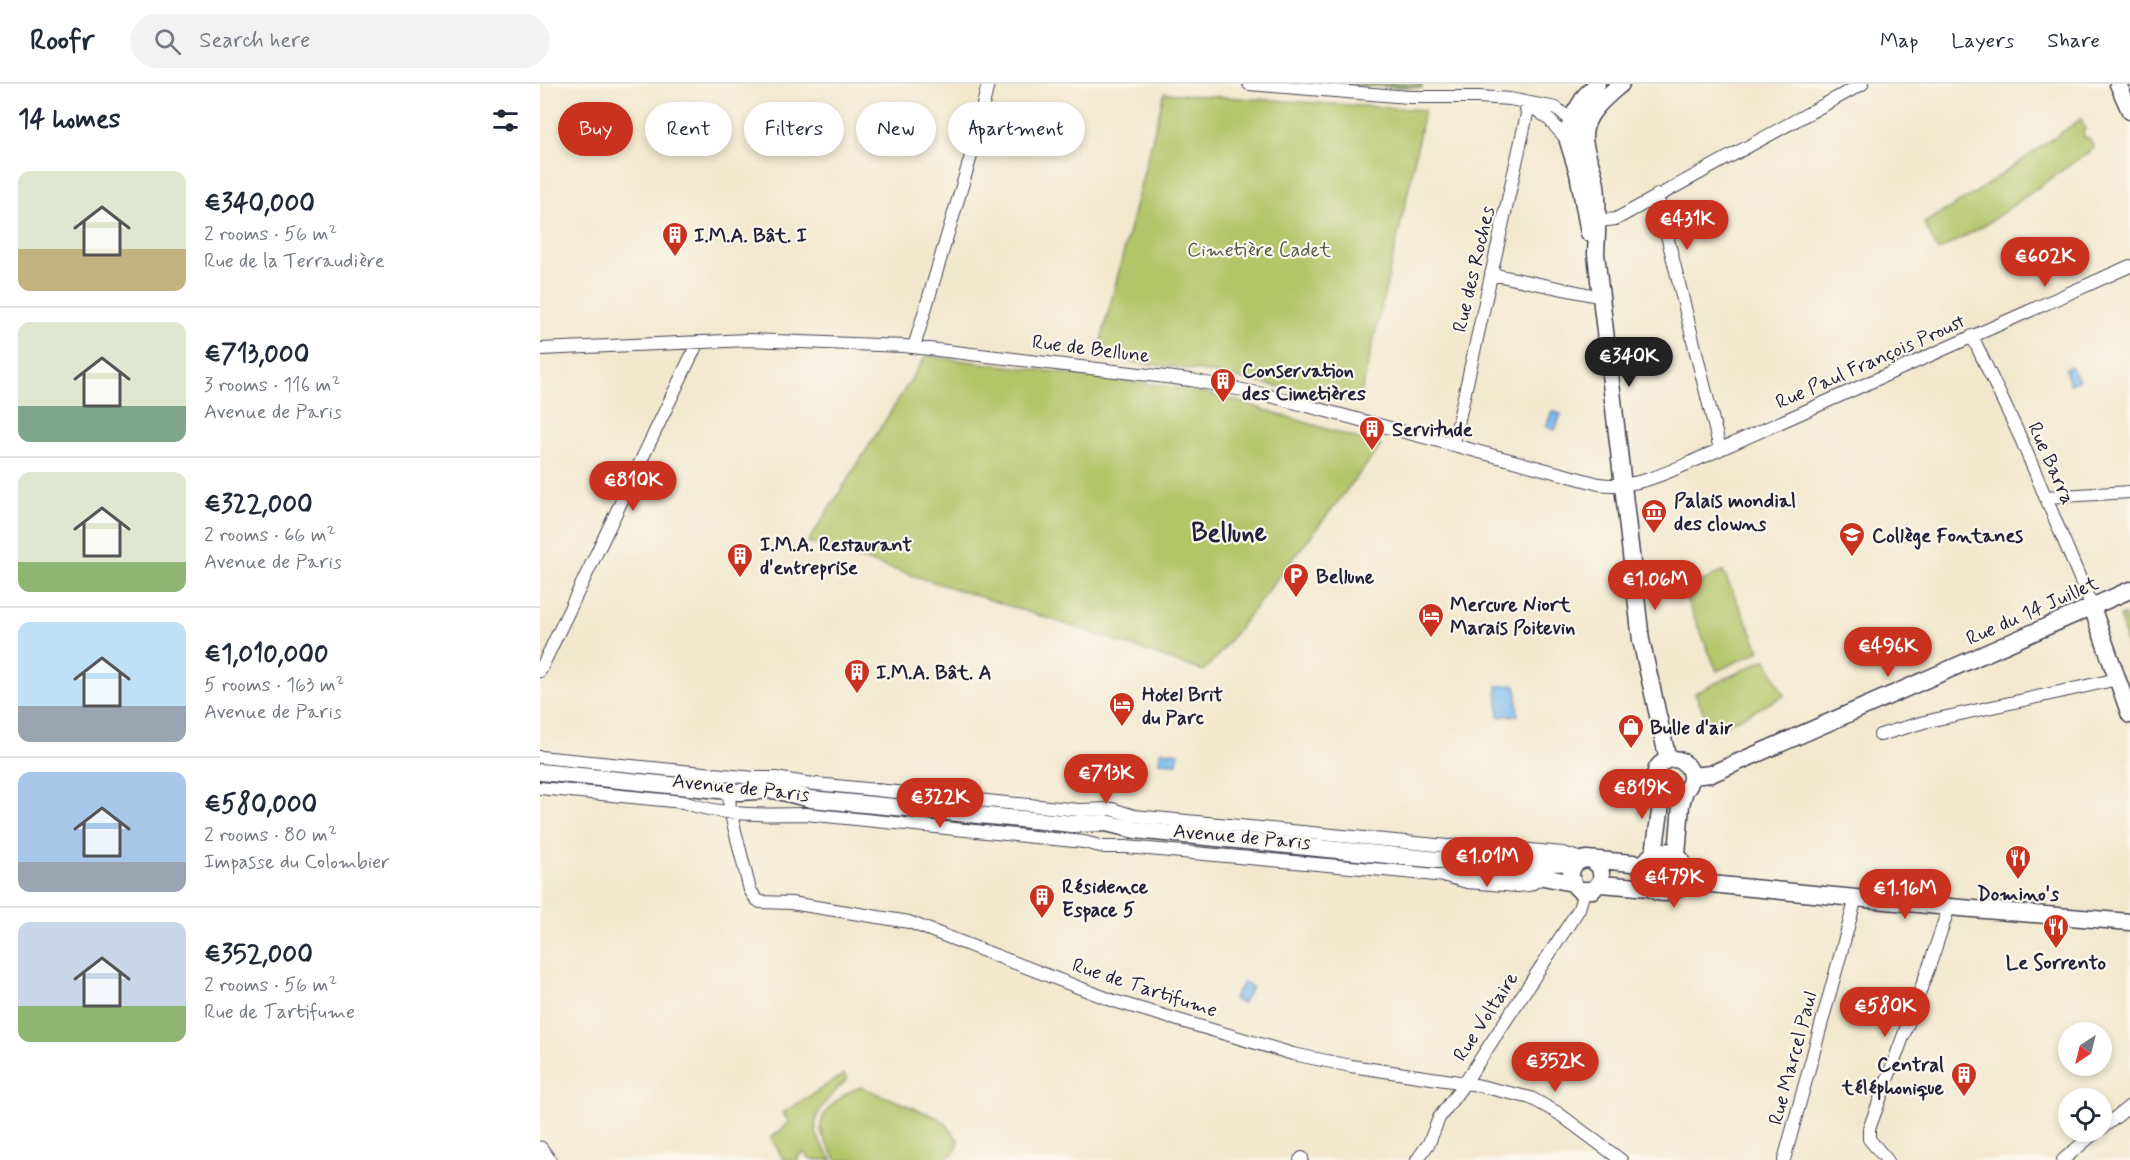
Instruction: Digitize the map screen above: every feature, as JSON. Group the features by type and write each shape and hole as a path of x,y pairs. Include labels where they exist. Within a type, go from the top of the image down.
{"main road":[{"path":"1597,84 1571,119 1576,138 1596,182 1598,221 1596,254 1641,640 1668,760"},
{"path":"1596,254 1589,234 1578,174 1576,138 1594,110 1621,84"},
{"path":"2118,84 2130,111"},
{"name":"Rue du 14 Juillet","path":"1688,783 2128,590"},
{"path":"2092,607 2130,715"},
{"path":"1600,884 1650,888 1663,893 1670,893 1681,885 1684,879 1684,866 1677,855 1681,805 1688,783 1690,771 1679,760 1668,760 1663,762 1656,771 1656,782 1663,791 1671,795 1688,783"},
{"name":"Avenue de Paris","path":"540,772 734,791 774,790 811,799 1068,823 1106,823 1135,830 1407,856 1439,860 1476,870 1544,877 1578,887"},
{"path":"1650,888 1644,879 1663,791"},
{"path":"1649,859 1666,851 1677,855"},
{"name":"Avenue de Paris","path":"1439,860 1477,857 1531,863 1649,859"},
{"path":"1584,860 1600,867 1602,872 1600,884 1593,890 1578,887 1571,869 1584,860"},
{"path":"1684,879 1710,884 1949,907 2130,921"}],"street":[{"path":"914,347 971,156 988,84"},
{"path":"1249,84 1409,97 1479,97 1556,108 1571,119"},
{"path":"1598,221 1616,219 1862,84"},
{"path":"1525,102 1576,138"},
{"name":"Rue des Roches","path":"1455,444 1527,114 1525,102"},
{"path":"1657,195 1720,450"},
{"name":"Rue Paul François Proust","path":"1624,485 1653,478 1720,450 2130,266"},
{"path":"1491,274 1601,295"},
{"name":"Rue Barra","path":"1972,336 2046,496 2092,607"},
{"name":"Rue de Bellune","path":"540,349 749,340 914,347 1191,380 1263,394 1599,484 1624,485"},
{"path":"540,671 698,342"},
{"path":"2046,496 2130,492"},
{"path":"1880,735 1924,722 2118,680"},
{"name":"Avenue de Paris","path":"540,758 558,773"},
{"name":"Avenue de Paris","path":"540,758 775,778 1078,810 1112,809 1134,816 1315,834 1447,846 1478,845 1563,853 1584,860"},
{"name":"Avenue de Paris","path":"540,788 683,802 698,807 730,811 817,816 1084,842 1104,846 1126,846 1446,876 1467,882 1517,886 1529,885 1544,877"},
{"name":"Rue de Tartifume","path":"734,791 730,811 750,890 760,902 791,903 909,922 1114,1001 1252,1043 1312,1059 1504,1091 1531,1098 1546,1105 1621,1160"},
{"path":"1049,807 1068,823"},
{"name":"Avenue de Paris","path":"1315,834 1325,848"},
{"name":"Avenue de Paris","path":"1407,856 1432,844"},
{"name":"Rue Voltaire","path":"1417,1160 1429,1143 1439,1118 1464,1084 1579,909 1578,887"},
{"name":"Rue Marcel Paul","path":"1784,1160 1856,898"},
{"path":"1887,1160 1869,1139 1869,1129 1949,907"},
{"path":"2112,1120 2130,1107"},
{"path":"2063,1160 2084,1142"},
{"path":"540,1149 548,1160"}],"green space":[{"path":"1321,84 1421,84 1422,88"},
{"name":"Cimetière Cadet","path":"1164,93 1424,110 1410,183 1359,403 1202,371 1097,357"},
{"path":"2081,119 2085,130 2083,131 2084,137 2089,138 2094,148 1985,225 1938,251 1924,223 1972,195"},
{"path":"926,356 1183,388 1230,399 1381,446 1215,659 1203,671 1075,627 808,542"},
{"path":"1723,571 1760,651 1717,671 1683,591"},
{"path":"2124,614 2130,632 2130,649 2127,649 2120,616"},
{"path":"1766,659 1784,696 1712,732 1695,693"},
{"path":"844,1074 847,1079 822,1107 816,1122 819,1140 833,1160 813,1160 803,1153 798,1156 798,1160 784,1160 771,1138 789,1123 783,1113"},
{"path":"861,1087 936,1117 946,1124 959,1141 956,1150 945,1160 837,1160 824,1139 822,1119 839,1099"}],"water":[{"path":"2071,366 2079,380 2070,384 2065,369"},
{"path":"1552,411 1561,414 1555,430 1546,427"},
{"path":"1516,685 1518,715 1499,717 1497,686"},
{"path":"1161,751 1179,753 1177,763 1159,762"},
{"path":"1243,982 1252,987 1242,1004 1233,999"}],"place":[{"name":"I.M.A. Bât. I","path":"675,258"},
{"name":"Conservation des Cimetières","path":"1223,404"},
{"name":"Servitude","path":"1372,452"},
{"name":"Palais mondial des clowns","path":"1654,535"},
{"name":"Collège Fontanes","path":"1852,558"},
{"name":"I.M.A. Restaurant d'entreprise","path":"740,579"},
{"name":"Bellune","path":"1296,599"},
{"name":"Mercure Niort Marais Poitevin","path":"1431,639"},
{"name":"I.M.A. Bât. A","path":"857,695"},
{"name":"Hotel Brit du Parc","path":"1122,728"},
{"name":"Bulle d'air","path":"1631,750"},
{"name":"Domino's","path":"2018,881"},
{"name":"Résidence Espace 5","path":"1042,920"},
{"name":"Le Sorrento","path":"2056,950"},
{"name":"Central téléphonique","path":"1964,1098"}],"district":[{"name":"Bellune","path":"1229,532"}]}
